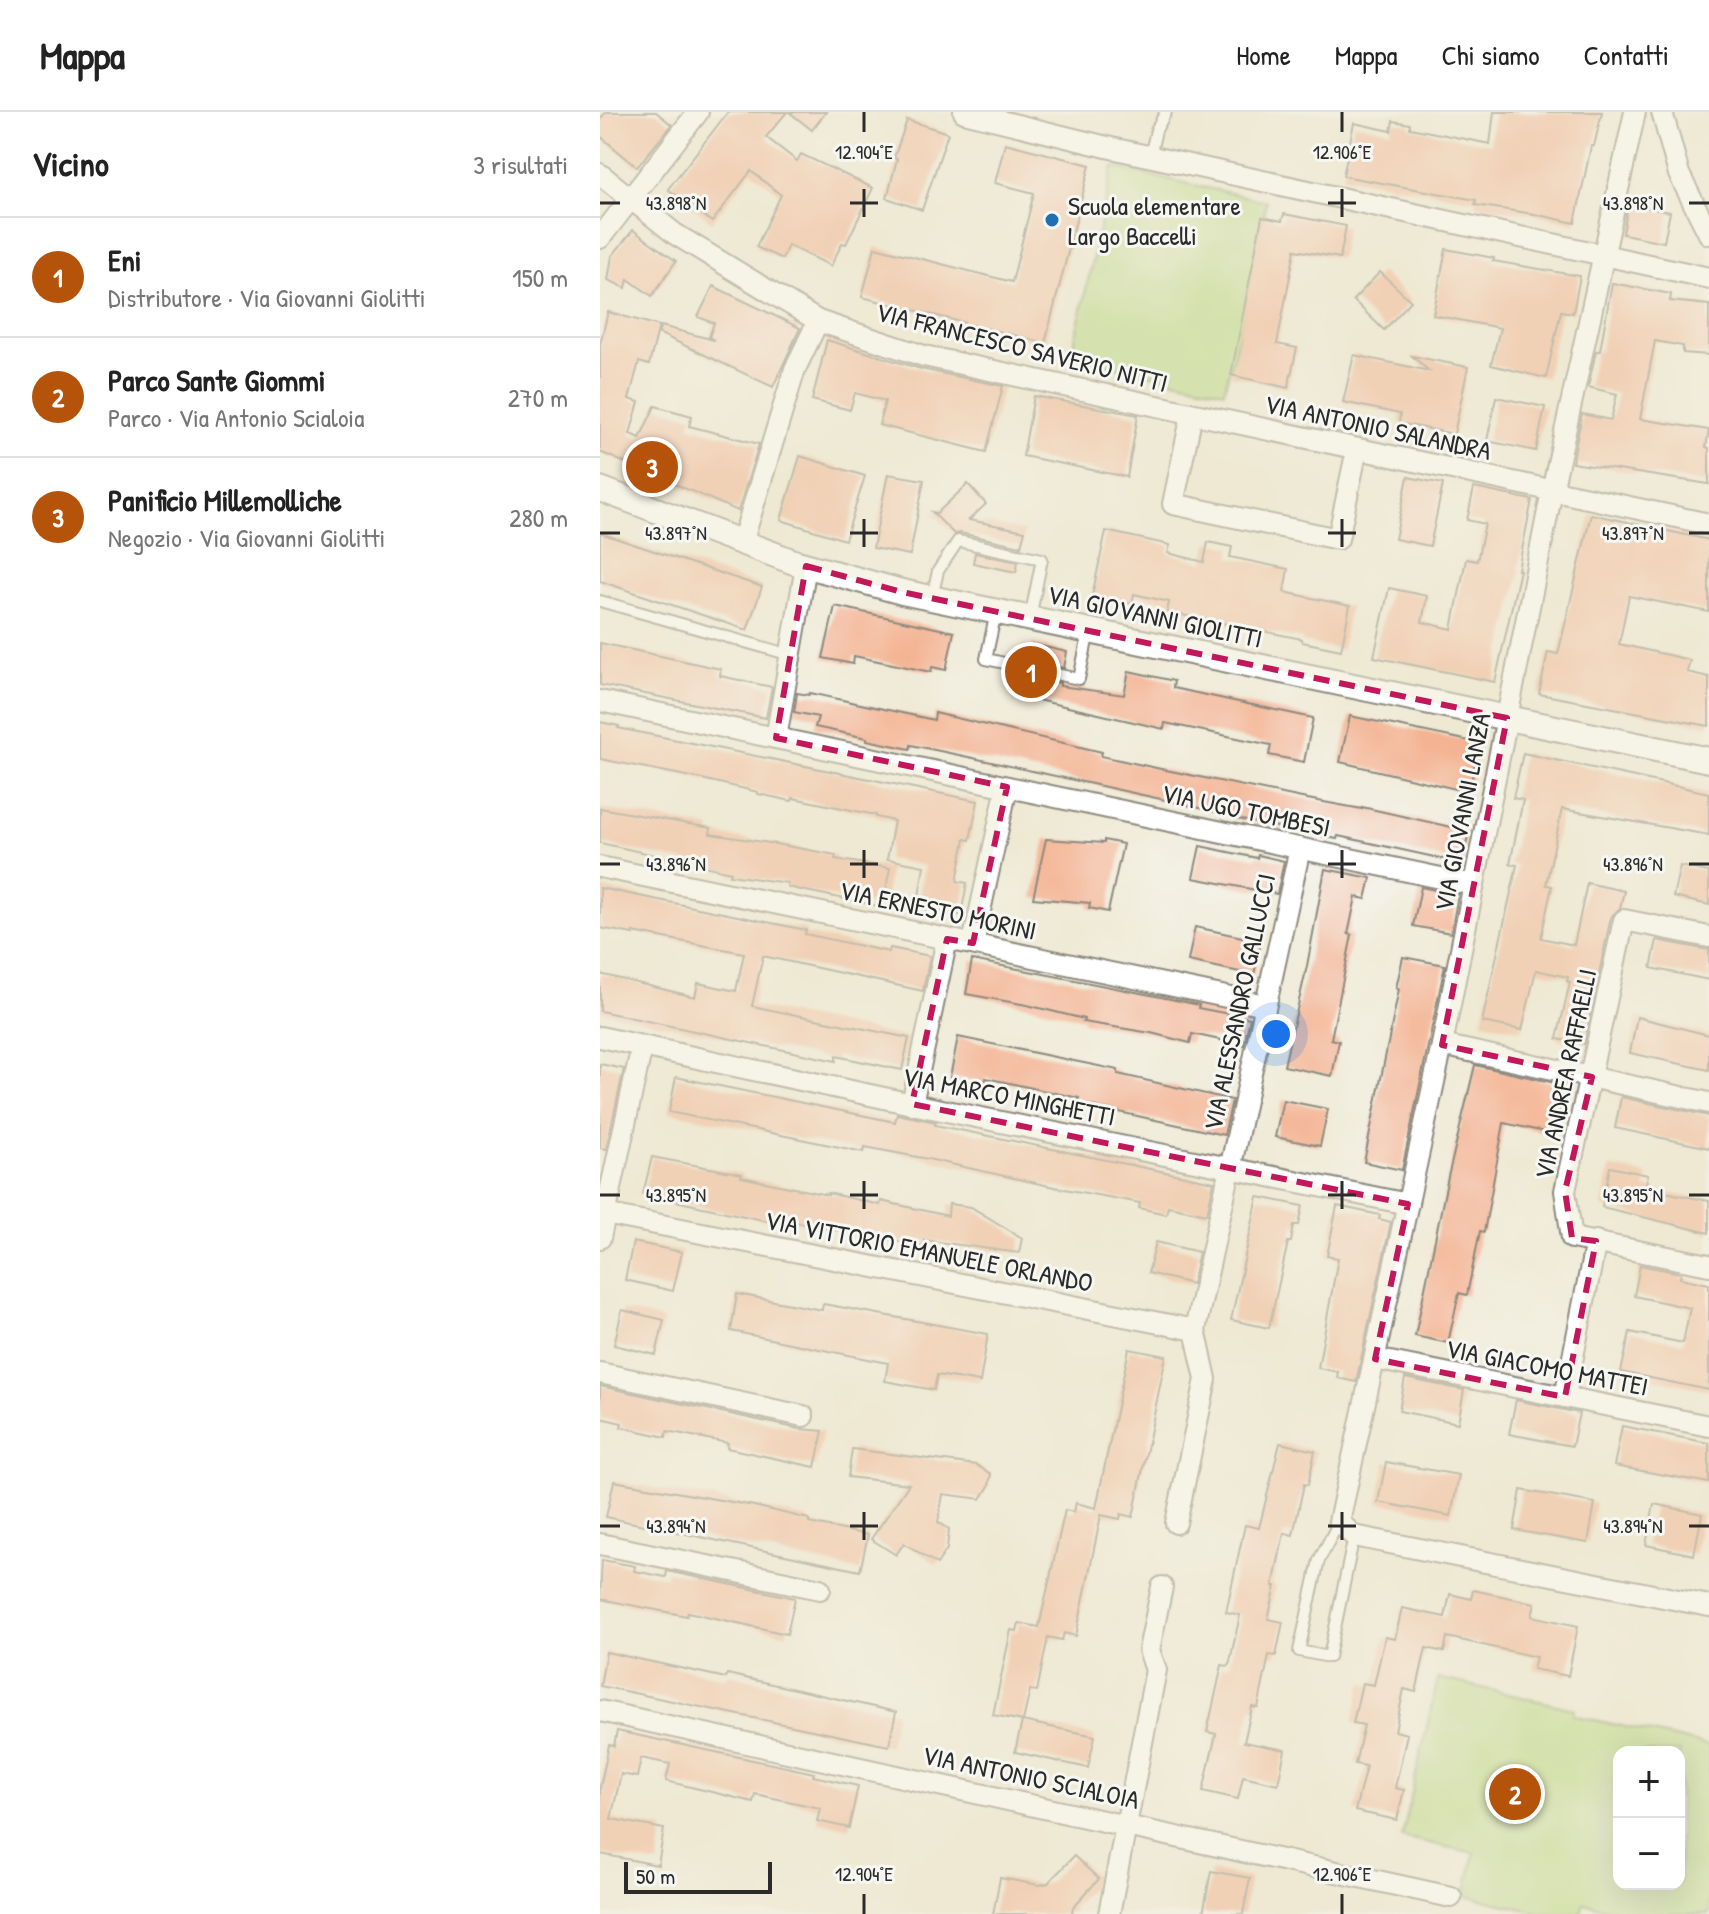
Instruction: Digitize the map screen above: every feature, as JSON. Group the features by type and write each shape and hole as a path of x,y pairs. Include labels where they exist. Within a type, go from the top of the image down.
{"street":[{"path":"600,238 698,112"},
{"path":"964,112 1150,157 1709,278"},
{"name":"VIA GIOVANNI LANZA","path":"1347,1529 1375,1359 1442,1045 1552,491 1635,112"},
{"path":"1662,112 1679,174 1709,234"},
{"name":"VIA FRANCESCO SAVERIO NITTI","path":"600,174 629,199 714,260 818,321 924,356 1192,414"},
{"path":"742,543 795,369 818,321"},
{"path":"1192,414 1173,504 1293,530 1338,539 1357,449"},
{"name":"VIA ANTONIO SALANDRA","path":"1192,414 1709,524"},
{"name":"VIA GIOVANNI GIOLITTI","path":"600,489 806,566 932,598 1709,760"},
{"path":"776,738 806,566"},
{"name":"VIA UGO TOMBESI","path":"600,701 1474,885"},
{"path":"973,943 1007,787"},
{"name":"VIA ALESSANDRO GALLUCCI","path":"1195,1330 1300,848"},
{"name":"VIA ERNESTO MORINI","path":"600,867 1265,1005"},
{"name":"VIA ANDREA RAFFAELLI","path":"1596,1241 1572,1238 1565,1191 1624,920 1709,937"},
{"path":"912,1104 947,939"},
{"name":"VIA MARCO MINGHETTI","path":"600,1037 912,1104 1408,1204"},
{"path":"1442,1045 1709,1103"},
{"path":"600,1238 642,1046"},
{"name":"VIA VITTORIO EMANUELE ORLANDO","path":"605,1214 1195,1330"},
{"path":"1565,1397 1596,1241 1709,1265"},
{"path":"1176,1523 1206,1379 1195,1330"},
{"name":"VIA GIACOMO MATTEI","path":"1375,1359 1709,1426"},
{"path":"600,1373 803,1416"},
{"path":"1347,1529 1709,1606"},
{"path":"600,1544 820,1589"},
{"path":"1109,1914 1156,1670 1149,1650 1162,1587"},
{"name":"VIA ANTONIO SCIALOIA","path":"600,1711 1451,1897"}],"lane":[{"path":"1150,157 1156,130 1166,112"},
{"path":"932,598 938,571 958,541 1042,559 1030,618"},
{"path":"600,601 791,655"},
{"path":"996,612 986,659 1079,679 1089,631"},
{"path":"1347,1529 1329,1657 1299,1651 1319,1560 1347,1529"}],"highlighted area":[{"path":"806,566 902,592 1507,718 1442,1045 1592,1077 1565,1191 1572,1238 1596,1241 1565,1397 1375,1359 1408,1204 912,1104 947,939 973,943 1007,787 776,738"}],"green space":[{"path":"1113,167 1266,201 1243,318 1224,391 1071,357"},
{"path":"1438,1678 1574,1709 1573,1715 1709,1746 1709,1914 1631,1914 1584,1903 1581,1914 1546,1914 1465,1896 1474,1853 1402,1837"}],"building":[{"path":"606,112 656,112 672,125 637,167 600,136 600,119"},
{"path":"728,112 787,112 766,137 797,161 801,154 873,188 846,244 842,243 831,266 788,245 782,259 756,247 781,195 751,171 712,222 668,189"},
{"path":"789,112 826,112 812,130"},
{"path":"1494,112 1602,112 1594,146 1591,146 1575,223 1475,205 1476,200 1343,176 1354,123 1391,131 1393,121 1410,124 1410,128 1490,144"},
{"path":"907,120 948,133 922,210 887,198 897,159 894,158"},
{"name":"Scuola elementare Largo Baccelli","path":"1005,143 1090,165 1045,343 862,297 875,247 1012,282 1034,193 995,183"},
{"path":"1628,204 1670,212 1664,242 1623,234"},
{"path":"1284,214 1346,226 1340,258 1295,250 1277,344 1297,348 1288,388 1231,375 1262,217 1282,221"},
{"path":"633,230 676,261 652,296 628,279 626,288 608,280 612,256"},
{"path":"1446,249 1494,258 1493,261 1580,276 1573,313 1561,311 1546,378 1491,365 1500,328 1433,315"},
{"path":"1380,272 1411,301 1384,330 1353,300"},
{"path":"1612,283 1671,294 1670,301 1709,305 1709,355 1683,353 1683,346 1655,341 1640,419 1709,430 1706,447 1709,448 1709,484 1572,463 1582,414 1611,420 1617,394 1588,387 1596,351 1600,351"},
{"path":"713,286 800,328 773,387 658,333 661,326 714,340 709,337 714,323 698,317"},
{"path":"608,312 659,326 649,365 639,362 629,399 639,402 630,434 640,438 655,406 692,416 689,426 759,444 738,511 600,452 600,344"},
{"path":"827,340 921,369 1003,386 986,452 879,425 885,401 855,393 850,410 812,400"},
{"path":"1354,355 1429,371 1412,356 1468,367 1454,434 1399,423 1400,414 1343,402"},
{"path":"1034,396 1138,415 1127,477 1023,456"},
{"path":"1496,397 1545,407 1536,451 1487,441"},
{"path":"800,456 865,476 845,540 781,520"},
{"path":"888,474 924,480 910,555 873,548"},
{"path":"1408,477 1443,484 1430,546 1395,539"},
{"path":"968,484 986,504 969,520 1025,531 1021,546 954,534 932,512 937,513"},
{"path":"1474,488 1532,500 1495,682 1374,657 1389,588 1427,596 1422,622 1452,629 1466,559 1477,561 1485,524 1467,520"},
{"path":"1591,514 1709,540 1709,612 1629,596 1619,644 1690,660 1687,672 1709,677 1709,726 1539,694 1548,652 1558,654"},
{"path":"1106,531 1170,545 1168,553 1204,562 1208,542 1232,547 1230,557 1288,569 1284,592 1350,606 1341,650 1302,642 1302,639 1167,612 1169,602 1134,594 1132,604 1092,596"},
{"path":"600,533 762,587 747,630 600,581"},
{"path":"975,553 1018,562 1016,572 973,563"},
{"path":"835,606 954,632 946,670 932,667 931,672 854,656 853,664 823,658"},
{"path":"600,643 721,669 720,676 772,687 766,718 600,685"},
{"path":"1032,644 1067,652 1064,668 1028,660"},
{"path":"1129,671 1174,681 1173,688 1313,718 1304,762 1269,755 1271,745 1165,723 1164,729 1020,696 1025,676 1060,683 1060,686 1124,695"},
{"path":"797,693 810,693 934,720 935,713 1102,752 1101,756 1469,831 1462,863 1338,836 1337,839 1237,819 1170,801 973,758 911,745 910,749 815,727 818,717 794,712"},
{"path":"1350,716 1479,743 1469,792 1340,762"},
{"path":"600,722 978,801 970,840 965,839 957,881 967,883 961,915 917,908 924,866 887,859 894,821 600,759"},
{"path":"1523,753 1709,793 1709,835 1562,809 1546,885 1552,886 1541,938 1574,945 1587,883 1624,891 1620,908 1611,917 1584,1044 1557,1039 1570,982 1567,981 1568,977 1536,970 1522,1030 1482,1022 1517,865 1510,864 1523,800 1513,798"},
{"path":"600,808 711,828 710,834 836,855 835,859 890,868 883,907 787,887 788,883 730,875 731,872 600,843"},
{"path":"1046,839 1104,843 1104,840 1123,844 1108,912 1089,908 1090,903 1033,898"},
{"path":"1200,846 1284,861 1277,894 1193,878"},
{"path":"1680,866 1709,872 1709,905 1673,897"},
{"path":"1325,869 1371,878 1366,899 1356,897 1348,934 1352,935 1331,1039 1339,1041 1332,1076 1284,1066"},
{"path":"1421,887 1458,895 1451,933 1413,926"},
{"path":"600,888 806,930 805,934 889,952 890,948 930,956 923,991 763,956 752,1006 909,1038 902,1070 836,1056 836,1061 600,1011 600,974 695,997 698,983 736,991 744,953 600,928"},
{"path":"1195,927 1261,941 1254,975 1188,961"},
{"path":"1657,940 1709,950 1709,980 1651,968"},
{"path":"1403,957 1445,965 1402,1170 1364,1162"},
{"path":"972,960 1250,1018 1244,1045 1192,1034 1190,1043 966,994"},
{"path":"1637,1017 1709,1035 1709,1070 1630,1053"},
{"path":"958,1037 1118,1070 1118,1074 1232,1100 1224,1135 1078,1103 1079,1098 986,1078 985,1084 950,1077"},
{"path":"600,1064 624,1069 606,1149 600,1148"},
{"path":"1475,1065 1564,1085 1554,1134 1504,1123 1484,1232 1480,1231 1467,1295 1459,1293 1448,1343 1415,1336"},
{"path":"676,1077 895,1122 897,1114 936,1122 935,1125 1214,1182 1207,1214 1168,1206 1166,1214 1139,1208 1140,1203 928,1159 865,1147 864,1152 669,1112"},
{"path":"1621,1097 1709,1116 1709,1148 1615,1128"},
{"path":"1283,1100 1328,1109 1320,1146 1275,1137"},
{"path":"652,1157 828,1195 880,1205 881,1201 948,1216 949,1204 971,1207 1022,1238 1019,1253 924,1240 923,1246 796,1222 795,1227 643,1194"},
{"path":"1610,1167 1648,1175 1645,1188 1709,1201 1709,1233 1602,1207"},
{"path":"1258,1197 1303,1206 1299,1225 1294,1225 1291,1242 1288,1242 1269,1328 1231,1320"},
{"path":"1337,1206 1380,1215 1379,1219 1391,1222 1356,1382 1337,1378 1338,1372 1318,1368 1338,1258 1327,1256"},
{"path":"633,1242 682,1252 673,1291 625,1280"},
{"path":"1156,1242 1199,1252 1192,1284 1148,1273"},
{"path":"1640,1265 1681,1273 1680,1278 1709,1284 1709,1390 1621,1372 1630,1332 1683,1343 1690,1308 1634,1296"},
{"path":"737,1294 822,1310 823,1304 988,1334 980,1382 937,1375 934,1390 885,1381 888,1363 731,1331"},
{"path":"622,1310 664,1320 656,1355 614,1345"},
{"path":"1129,1349 1166,1356 1133,1517 1121,1514 1120,1519 1101,1515 1076,1636 1064,1633 1062,1640 1048,1637 1037,1691 1030,1690 1023,1721 993,1715 1011,1630 1017,1631 1019,1623 1039,1627 1065,1510 1074,1512 1076,1503 1096,1508"},
{"path":"1405,1378 1464,1390 1458,1423 1399,1411"},
{"path":"600,1386 800,1429 823,1431 815,1467 727,1448 728,1443 667,1431 666,1437 621,1427 622,1423 600,1418"},
{"path":"1516,1400 1579,1413 1572,1446 1509,1434"},
{"path":"1622,1426 1709,1443 1709,1483 1614,1466"},
{"path":"1280,1443 1315,1451 1293,1535 1284,1533 1273,1586 1276,1586 1268,1619 1283,1622 1276,1656 1269,1655 1258,1708 1252,1707 1244,1742 1285,1750 1278,1784 1243,1776 1238,1799 1203,1791 1216,1734 1207,1732 1222,1665 1229,1666 1240,1615 1226,1612 1245,1525 1259,1528"},
{"path":"852,1449 976,1465 991,1474 989,1486 981,1499 943,1494 938,1522 949,1529 947,1549 937,1564 904,1543 896,1555 871,1539 909,1484 848,1477"},
{"path":"1386,1462 1459,1475 1451,1516 1378,1502"},
{"path":"614,1481 754,1506 809,1519 809,1523 868,1535 860,1571 606,1517"},
{"path":"1521,1490 1595,1503 1588,1543 1514,1530"},
{"path":"1654,1504 1702,1514 1694,1555 1646,1545"},
{"path":"602,1560 635,1566 634,1571 666,1577 667,1571 795,1598 787,1634 688,1612 687,1616 600,1599"},
{"path":"1473,1590 1535,1603 1532,1616 1578,1626 1568,1676 1533,1669 1536,1657 1447,1637 1444,1652 1426,1648 1416,1692 1404,1689 1395,1731 1407,1734 1395,1788 1404,1790 1397,1820 1355,1811 1366,1766 1355,1764 1364,1725 1353,1723 1362,1683 1374,1685 1385,1637 1395,1639 1402,1608 1445,1617 1450,1594 1471,1599"},
{"path":"606,1652 726,1678 727,1674 896,1712 889,1746 600,1686"},
{"path":"1022,1721 1095,1736 1088,1768 1015,1752"},
{"path":"617,1731 814,1773 813,1776 858,1786 849,1828 817,1821 820,1808 755,1794 753,1802 666,1781 670,1764 641,1758 637,1777 621,1774 611,1819 664,1829 658,1865 600,1854 600,1787 609,1745 614,1746"},
{"path":"1074,1856 1099,1879 1073,1907 1072,1914 993,1914 1000,1878 1039,1885 1048,1883"},
{"path":"1211,1871 1250,1878 1243,1914 1203,1914"}],"place":[{"name":"Scuola elementare Largo Baccelli","path":"1052,220"},
{"name":"Panificio Millemolliche","path":"652,467"},
{"name":"Eni","path":"1031,672"},
{"name":"Parco Sante Giommi","path":"1515,1794"}]}
